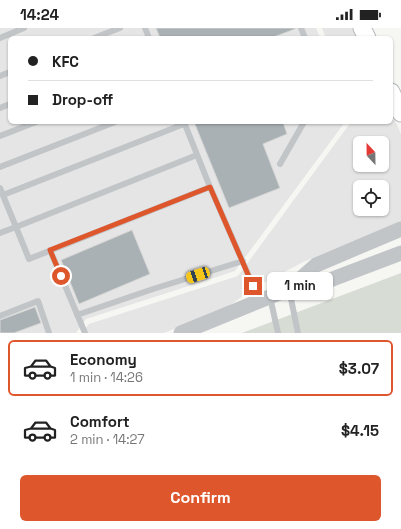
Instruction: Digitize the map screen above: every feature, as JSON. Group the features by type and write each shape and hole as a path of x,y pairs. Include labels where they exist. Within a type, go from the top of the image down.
{"main road":[{"path":"393,96 401,113"}],"street":[{"path":"289,289 316,265 401,229"},
{"path":"181,333 289,289 322,282 401,253"}],"lane":[{"path":"99,36 120,28"},
{"path":"0,38 20,29"},
{"path":"0,136 31,124"},
{"path":"0,167 110,124"},
{"path":"3,195 181,124"},
{"path":"184,124 255,290 270,297 278,333"},
{"path":"280,164 303,124"},
{"path":"0,232 198,155"},
{"path":"0,188 29,259 210,187"},
{"path":"50,250 85,333"},
{"path":"77,315 242,261"},
{"path":"289,289 298,333"},
{"path":"0,316 38,301 49,333"}],"shaded area":[{"path":"0,28 316,28 319,36 8,36 8,124 344,124 235,271 86,319 76,333 0,333"},
{"path":"322,28 355,28 359,36 325,36"},
{"path":"393,116 401,134 401,222 303,262 256,287 227,307 164,333 82,333 89,324 238,276 350,124 393,124"},
{"path":"401,273 401,333 242,333"}],"building":[{"path":"156,28 295,28 276,36 159,36"},
{"path":"195,124 284,124 287,134 263,144 280,188 229,208"},
{"path":"132,230 150,274 79,304 61,260"},
{"path":"35,307 41,323 14,333 0,333 0,320"}],"route":[{"path":"61,276 50,250 210,187 253,286"}]}
